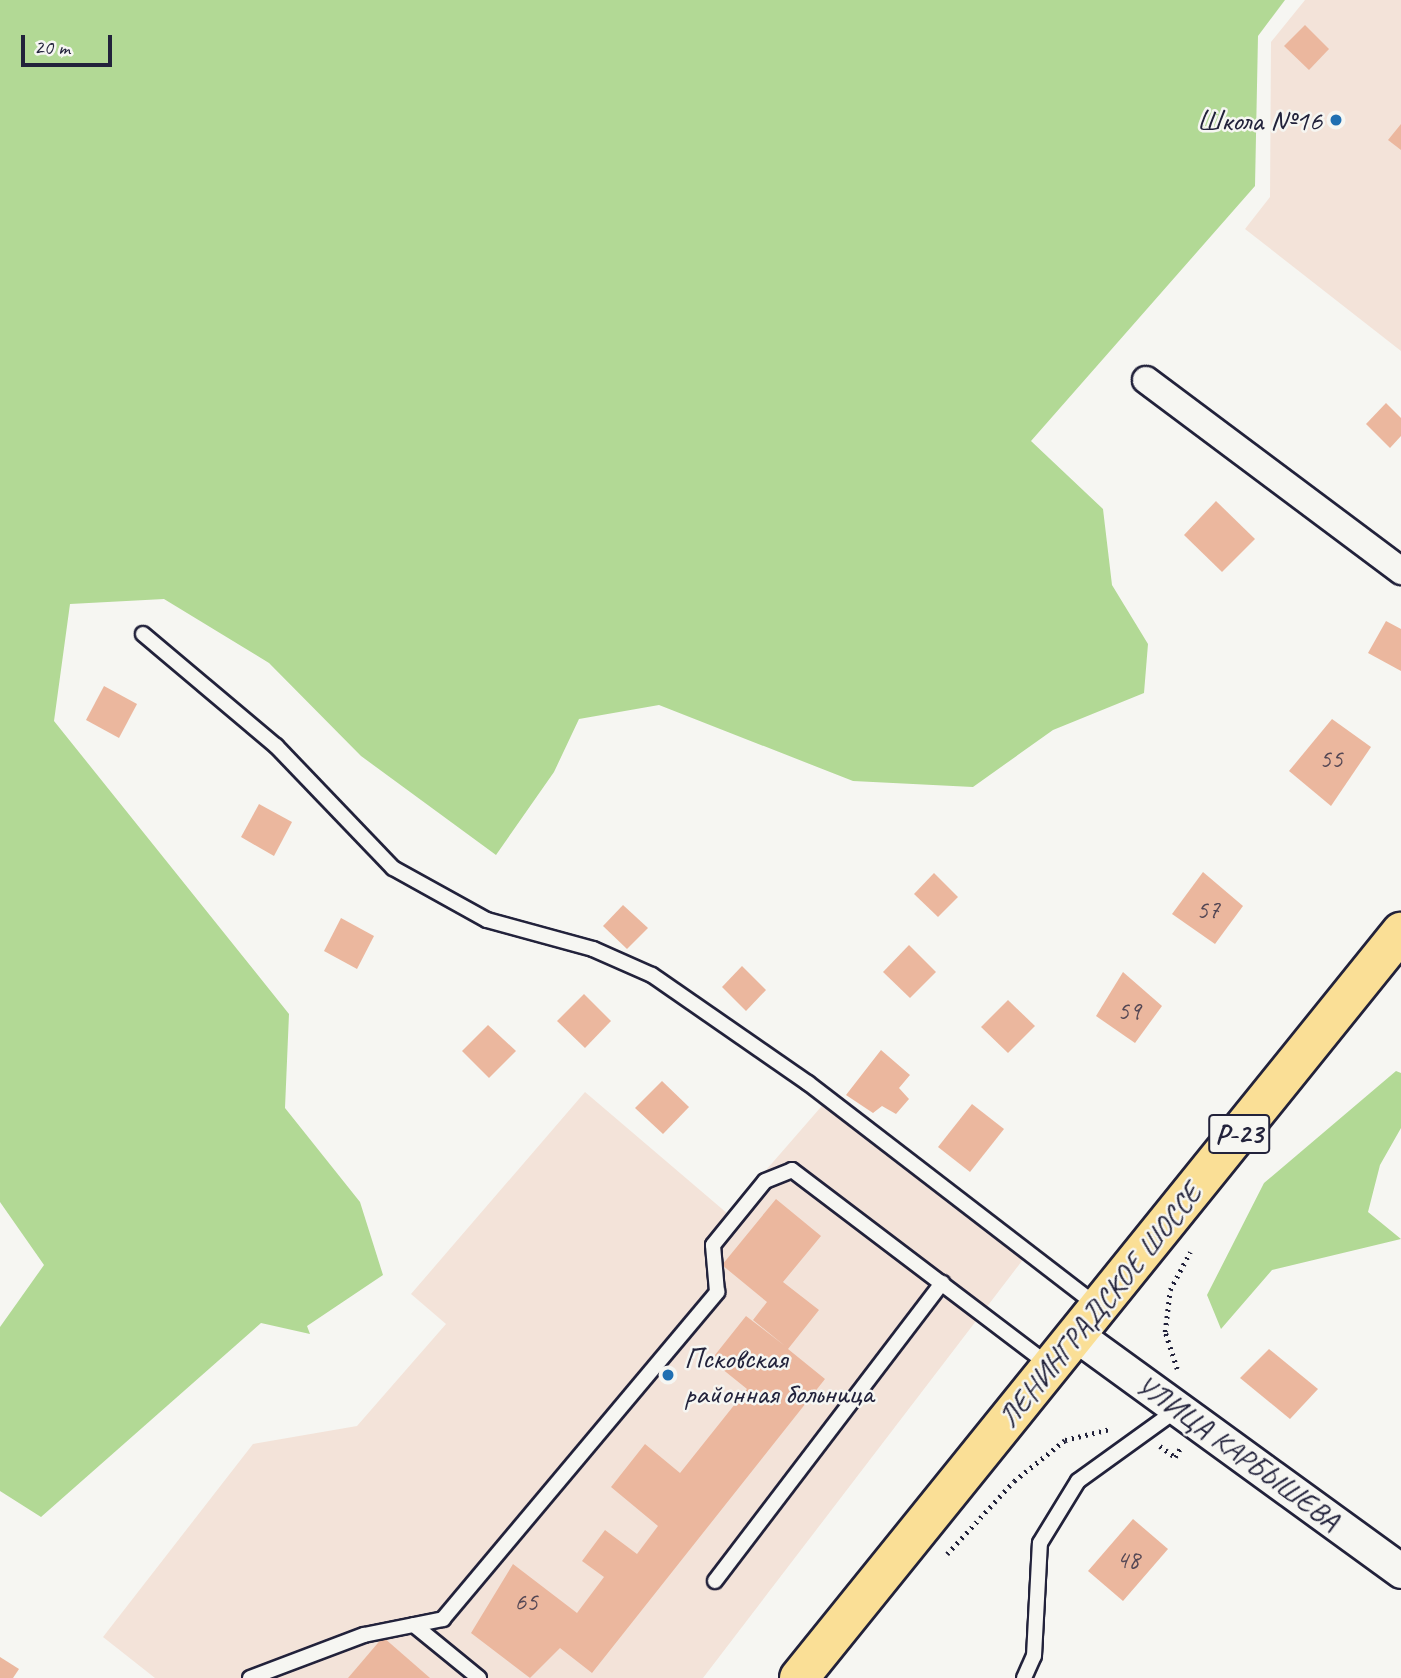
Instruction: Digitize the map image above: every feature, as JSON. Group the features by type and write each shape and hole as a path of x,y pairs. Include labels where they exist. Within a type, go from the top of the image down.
{"highway":[{"name":"ЛЕНИНГРАДСКОЕ ШОССЕ","path":"799,1678 1401,932"}],"street":[{"path":"1146,380 1401,570"},
{"name":"УЛИЦА КАРБЫШЕВА","path":"1086,1320 1186,1403 1399,1568"}],"lane":[{"path":"143,634 276,746 393,867 487,920 593,949 652,975 808,1083 1086,1320"},
{"path":"250,1678 364,1635 443,1619 717,1292 713,1245 765,1181 792,1170 1050,1365"},
{"path":"715,1581 942,1283"},
{"path":"1024,1678 1034,1656 1040,1543 1078,1481 1186,1403"},
{"path":"414,1625 479,1678"}],"path":[{"path":"956,1544 1014,1481 1065,1440 1099,1428 1143,1434 1175,1457 1186,1403 1165,1332 1170,1290 1195,1245"}],"shaded area":[{"name":"Школа №16","path":"1305,0 1401,0 1401,351 1245,229 1270,197 1271,42"},
{"name":"Псковская районная больница","path":"585,1092 728,1214 827,1100 1028,1253 703,1678 155,1678 103,1637 253,1444 357,1426 446,1324 411,1294"}],"green space":[{"path":"0,0 1285,0 1258,36 1255,186 1031,441 1103,509 1112,585 1148,644 1144,693 1053,730 973,787 853,781 659,705 579,719 554,772 496,855 361,756 269,663 164,599 70,604 54,721 289,1014 285,1108 360,1202 383,1275 307,1326 310,1334 261,1323 41,1517 0,1491 0,1327 44,1265 0,1202"},
{"path":"1396,1071 1401,1073 1401,1128 1380,1165 1368,1212 1401,1239 1272,1270 1221,1329 1207,1295 1264,1183"}],"building":[{"path":"1305,25 1329,49 1309,70 1284,46"},
{"path":"1401,124 1401,150 1388,140"},
{"path":"1386,403 1401,418 1401,436 1390,448 1366,424"},
{"path":"1216,501 1255,539 1222,572 1184,535"},
{"path":"1386,621 1401,629 1401,671 1368,653"},
{"path":"104,686 137,704 119,738 86,720"},
{"path":"1332,719 1371,747 1331,806 1289,771"},
{"path":"259,804 292,822 274,856 241,837"},
{"path":"1203,872 1243,906 1215,944 1172,914"},
{"path":"934,873 958,897 938,917 914,894"},
{"path":"623,905 648,928 627,949 603,926"},
{"path":"341,918 374,936 357,969 324,951"},
{"path":"909,945 936,972 910,998 883,972"},
{"path":"742,966 766,990 746,1011 722,987"},
{"path":"1123,972 1162,1006 1135,1043 1096,1016"},
{"path":"584,994 611,1021 585,1048 557,1021"},
{"path":"1008,1000 1035,1026 1008,1053 981,1027"},
{"path":"488,1025 516,1051 489,1078 462,1051"},
{"path":"881,1050 910,1075 899,1088 909,1099 896,1114 882,1106 873,1113 846,1095"},
{"path":"662,1081 689,1107 663,1134 635,1108"},
{"path":"972,1104 1004,1129 970,1172 938,1147"},
{"path":"776,1199 821,1236 783,1282 819,1310 788,1349 825,1379 592,1673 560,1648 530,1678 471,1633 513,1564 577,1613 604,1577 582,1561 605,1530 637,1554 658,1526 611,1487 645,1444 680,1473 747,1389 711,1360 746,1316 785,1346 753,1320 767,1302 722,1265"},
{"path":"1269,1349 1318,1389 1290,1419 1240,1378"},
{"path":"1133,1519 1168,1549 1123,1601 1088,1571"},
{"path":"383,1637 430,1678 348,1678"},
{"path":"0,1657 19,1669 13,1678 0,1678"}],"place":[{"name":"Школа №16","path":"1336,120"},
{"name":"Псковская районная больница","path":"668,1375"}]}
